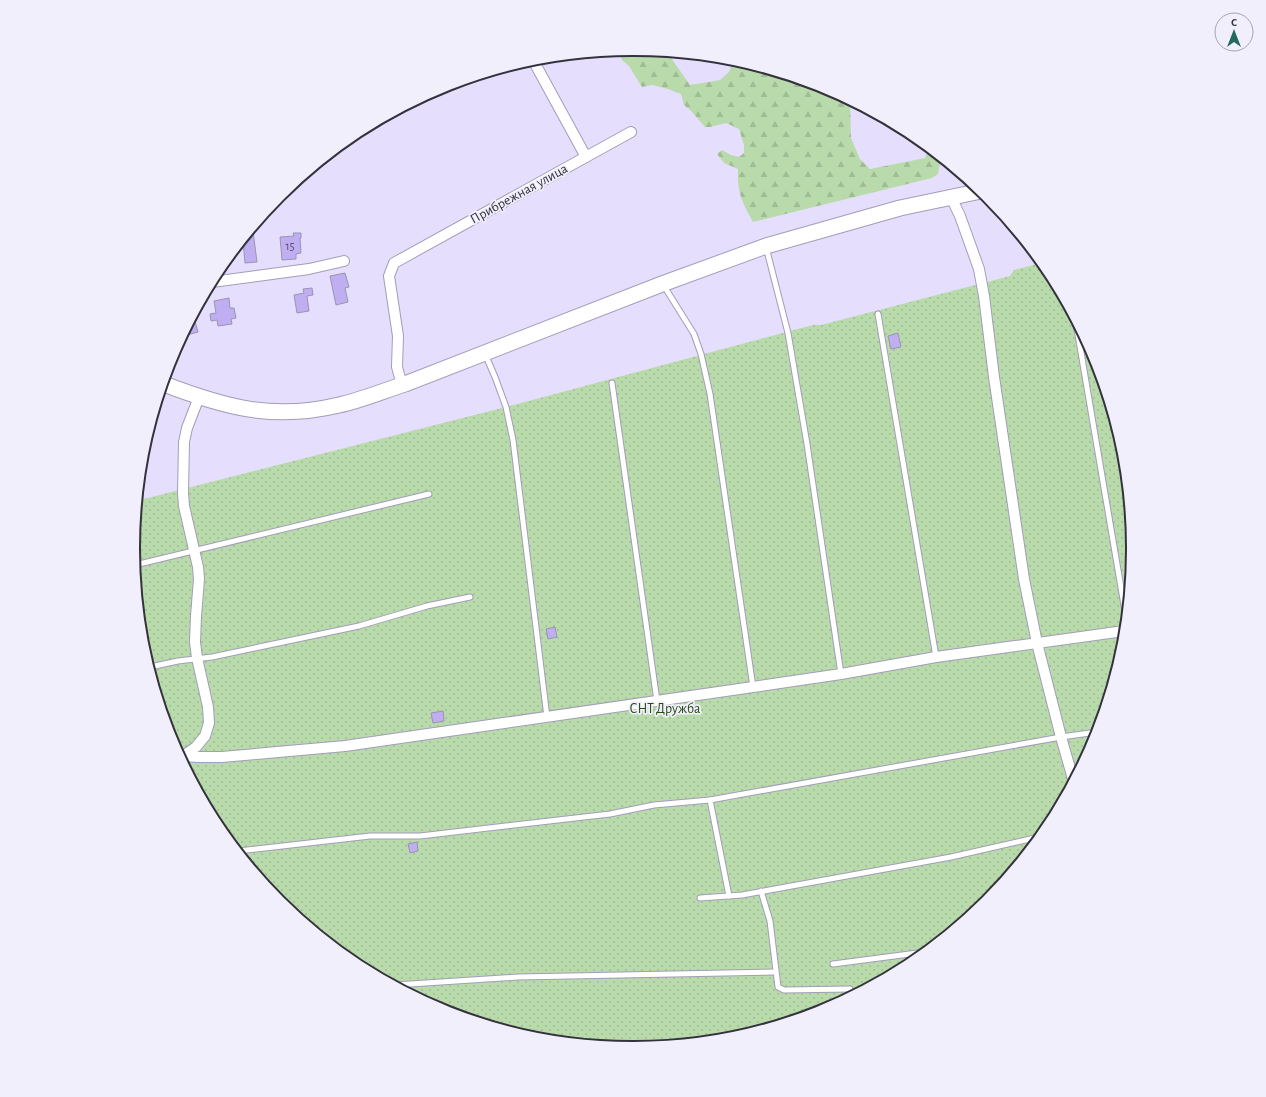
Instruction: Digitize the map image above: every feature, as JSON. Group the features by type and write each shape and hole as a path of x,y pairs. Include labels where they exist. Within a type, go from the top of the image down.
{"main road":[{"path":"169,386 199,397 262,412 288,412 338,405 402,385 662,284 766,246 900,208 973,193"}],"street":[{"path":"536,65 586,157"},
{"name":"Прибрежная улица","path":"402,385 396,367 398,336 389,276 394,263 631,132"},
{"path":"951,197 960,216 979,269 1024,579 1037,643 1071,773"},
{"path":"220,281 294,271 344,261"},
{"path":"186,754 196,747 205,736 209,723 208,707 195,642 200,579 184,506 183,493 184,442 187,428 199,397"},
{"path":"187,756 222,757 345,746 841,674 936,657 1118,632"}],"lane":[{"path":"766,246 788,333 807,444 841,674"},
{"path":"662,284 694,334 701,354 710,394 753,687"},
{"path":"878,314 936,657"},
{"path":"1079,339 1123,597"},
{"path":"484,353 506,407 513,440 547,717"},
{"path":"612,383 657,701"},
{"path":"141,564 429,494"},
{"path":"155,666 197,658 212,657 359,626 427,606 470,597"},
{"path":"244,850 370,836 420,836 610,814 654,805 710,800 1089,733"},
{"path":"710,800 729,896"},
{"path":"700,898 729,896 761,891 951,857 1030,839"},
{"path":"761,891 771,928 775,972 778,987 784,990 850,989"},
{"path":"833,964 913,954"},
{"path":"405,984 518,977 775,972"}],"green space":[{"path":"620,56 671,58 690,85 720,80 729,72 732,66 791,82 821,93 850,107 851,138 860,159 870,169 925,158 927,153 940,164 938,174 932,178 753,222 739,191 738,169 724,163 717,154 722,150 739,157 744,153 744,145 739,129 726,123 705,127 684,105 681,94 652,85 642,87 629,66 622,60"},
{"name":"СНТ Дружба","path":"1035,265 1060,302 1088,360 1109,421 1121,484 1126,548 1121,613 1109,676 1099,707 1088,737 1060,795 1024,848 1003,873 958,919 933,939 907,958 851,990 821,1004 760,1024 729,1032 665,1040 601,1040 569,1037 537,1032 475,1015 445,1004 387,975 359,958 308,919 285,897 242,848 206,795 191,766 178,737 157,676 150,645 142,581 140,548 144,499 506,407 813,325 821,325 1010,276 1014,270"}],"building":[{"path":"293,233 301,233 301,253 296,254 296,259 282,260 280,237 294,236"},
{"path":"254,235 257,262 245,263 244,247"},
{"path":"345,273 349,287 345,288 348,302 336,305 330,276"},
{"path":"312,288 313,295 307,296 309,311 297,313 294,295 304,293 303,289"},
{"path":"229,298 230,308 234,308 236,318 231,319 232,324 218,326 217,320 211,321 210,314 216,313 214,301"},
{"path":"195,323 198,332 190,334"},
{"path":"898,333 901,347 891,349 888,336"},
{"path":"555,627 557,637 548,639 546,629"},
{"path":"443,711 444,721 433,723 431,713"},
{"path":"417,842 418,851 410,853 408,844"}]}
